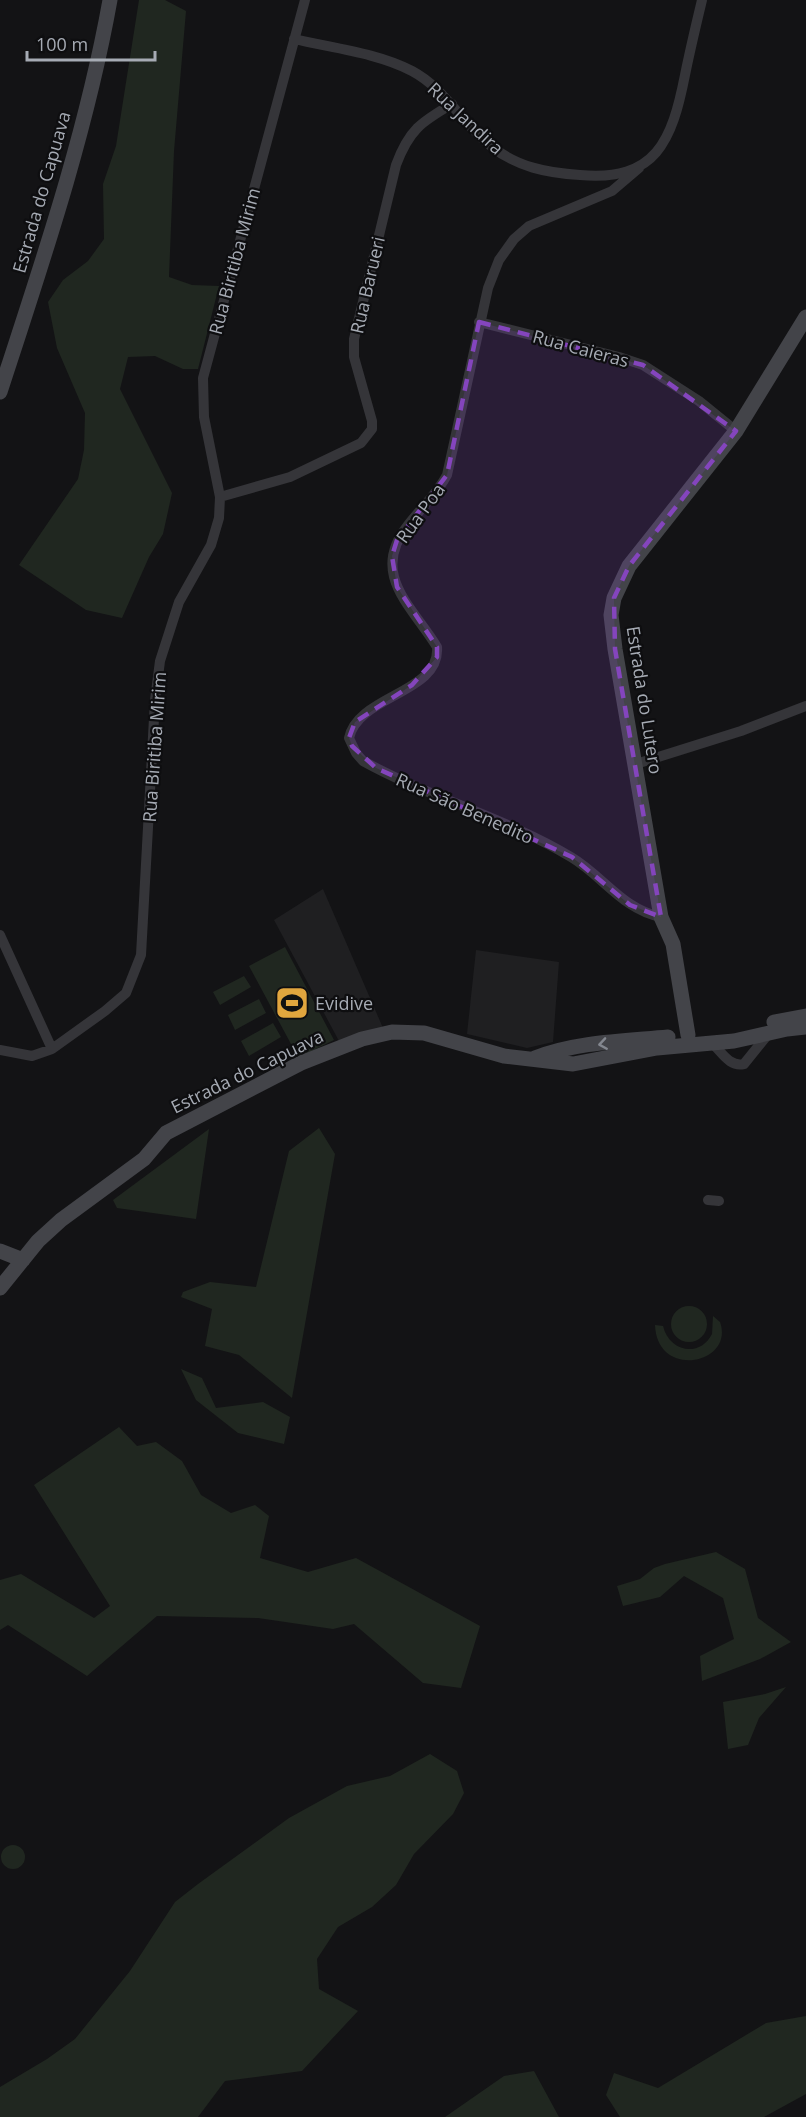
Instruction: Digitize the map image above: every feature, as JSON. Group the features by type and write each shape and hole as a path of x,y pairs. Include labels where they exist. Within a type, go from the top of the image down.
{"street":[{"name":"Estrada do Capuava","path":"0,392 64,196 98,60 110,0"},
{"name":"Rua Biritiba Mirim","path":"52,1049 126,993 141,955 155,700 160,661 179,602 211,545 219,518 220,497 204,417 202,378 305,0"},
{"name":"Rua Jandira","path":"479,322 495,269 514,239 529,226 612,191 660,151 672,130 702,0"},
{"name":"Rua Jandira","path":"294,39 386,62 412,71 452,104 489,145 511,159 532,168 557,173 604,177 639,168"},
{"name":"Rua Barueri","path":"220,497 290,477 361,443 372,429 370,408 354,357 357,323 396,165 405,141 413,130 452,104"},
{"path":"604,177 612,191"},
{"name":"Estrada do Lutero","path":"685,1036 673,944 661,917 611,615 614,598 629,566 736,431 806,316"},
{"name":"Rua Caieras","path":"479,322 643,365 699,401 736,431"},
{"name":"Rua Poa","path":"412,685 434,664 436,647 397,587 392,573 392,556 397,540 439,490 447,475 479,322"},
{"name":"Rua São Benedito","path":"412,685 355,722 349,738 356,753 363,761 572,857 630,905 647,914 661,917"},
{"path":"636,764 741,731 806,706"},
{"path":"0,935 52,1049 32,1056 0,1050"},
{"name":"Estrada do Capuava","path":"0,1288 61,1220 144,1159 166,1133 234,1096 341,1047 392,1032 424,1033 504,1056 554,1063 685,1036 728,1033 806,1016"},
{"name":"Estrada do Capuava","path":"580,1056 713,1044 806,1027"},
{"path":"713,1044 732,1064 744,1064 770,1032"},
{"path":"0,1251 23,1260"}],"highlighted area":[{"path":"479,322 643,365 736,431 629,566 614,598 615,649 661,917 630,905 572,857 376,768 352,746 349,738 355,722 412,685 437,657 437,647 397,587 392,556 397,540 447,475"}],"shaded area":[{"path":"139,0 165,0 186,11 174,151 169,277 192,285 219,286 198,369 183,369 155,356 128,357 120,389 172,493 163,534 149,557 122,618 86,610 19,565 78,479 84,450 85,413 57,348 48,302 63,280 88,261 104,239 103,184 116,146"},
{"path":"323,889 383,1028 339,1041 274,920"},
{"name":"Evidive","path":"285,947 334,1040 295,1059 291,1044 249,966"},
{"path":"476,950 559,962 553,1042 527,1048 467,1034"},
{"path":"244,976 251,987 220,1005 213,992"},
{"path":"259,999 266,1013 235,1030 228,1015"},
{"path":"273,1023 281,1037 249,1056 241,1041"},
{"path":"319,1128 335,1154 292,1398 239,1355 205,1346 212,1309 181,1297 183,1292 210,1282 256,1287 289,1151"},
{"path":"209,1129 196,1219 117,1208 113,1200"},
{"path":"689,1306 702,1311 707,1324 702,1337 689,1342 676,1337 671,1324 676,1311"},
{"path":"713,1316 720,1322 722,1336 716,1348 707,1356 694,1360 680,1359 668,1354 659,1342 655,1325 663,1326 666,1335 678,1346 685,1349 700,1347 712,1334"},
{"path":"181,1369 202,1378 216,1408 263,1402 290,1417 284,1444 238,1433 196,1400"},
{"path":"119,1427 137,1446 156,1442 182,1461 201,1495 231,1513 255,1505 269,1516 260,1558 308,1572 356,1558 480,1626 461,1688 423,1683 354,1624 333,1629 258,1618 157,1616 87,1676 8,1625 0,1630 0,1580 21,1574 94,1618 110,1606 34,1485"},
{"path":"716,1552 745,1569 758,1618 791,1642 760,1659 702,1681 700,1656 734,1639 723,1598 684,1576 660,1597 623,1606 617,1586 640,1579 654,1568 665,1564"},
{"path":"786,1687 759,1718 748,1745 728,1749 723,1702 765,1694"},
{"path":"430,1754 457,1771 464,1793 453,1814 414,1854 396,1885 372,1907 338,1927 317,1959 319,1989 358,2011 302,2071 225,2081 198,2117 0,2117 0,2087 75,2039 130,1971 175,1902 289,1818 347,1786 390,1776"},
{"path":"13,1845 21,1849 25,1857 21,1865 13,1869 5,1865 1,1857 5,1849"},
{"path":"806,2016 806,2094 764,2117 620,2117 606,2095 614,2073 658,2088 766,2023"},
{"path":"534,2071 559,2117 445,2117 504,2076"}],"place":[{"name":"Evidive","path":"292,1003"}]}
